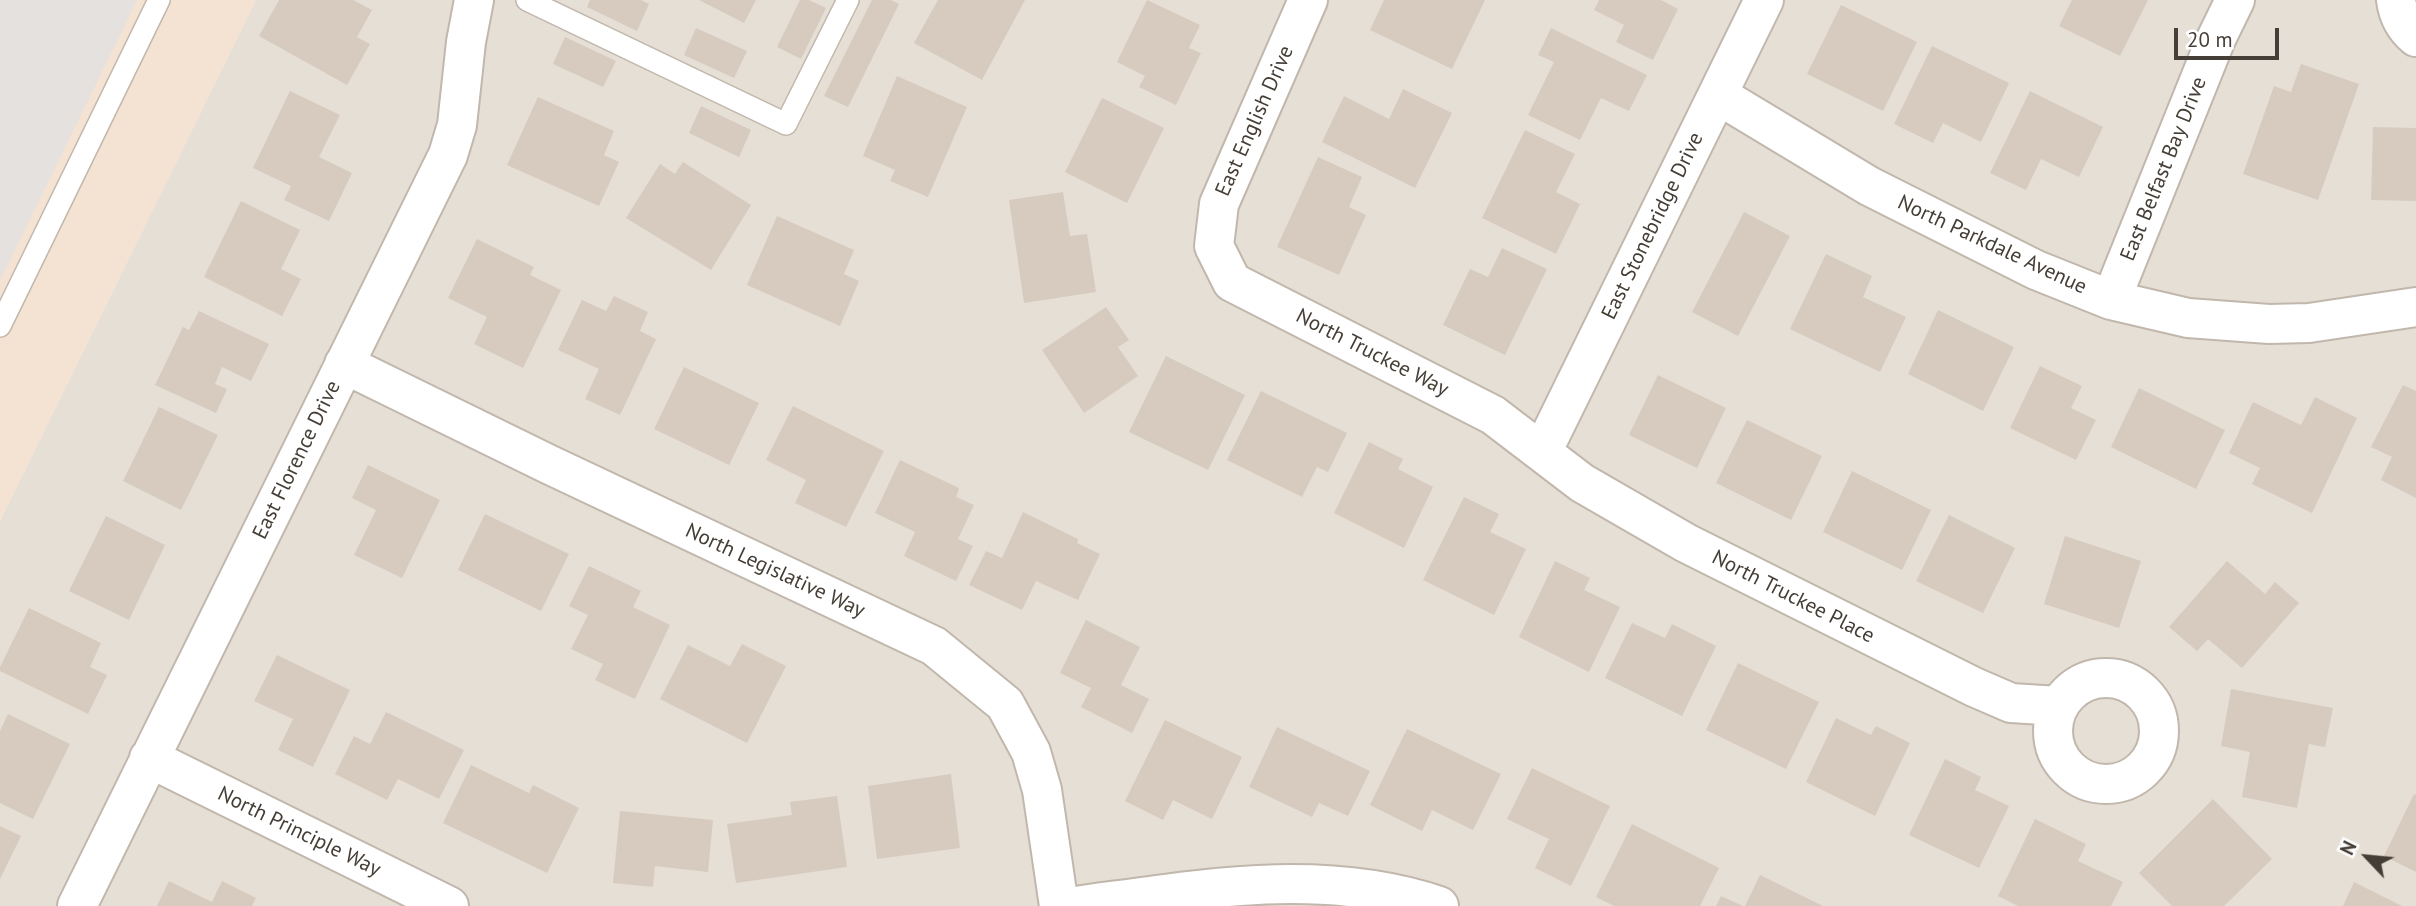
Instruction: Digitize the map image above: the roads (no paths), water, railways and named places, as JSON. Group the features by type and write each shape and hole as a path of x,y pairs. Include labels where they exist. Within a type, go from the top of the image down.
{"street":[{"name":"East Florence Drive","path":"77,906 448,155 457,125 466,42 474,0"},
{"name":"East English Drive","path":"1214,246 1219,204 1308,0"},
{"name":"East Stonebridge Drive","path":"1542,452 1764,0"},
{"name":"East Belfast Bay Drive","path":"2111,300 2216,39 2235,0"},
{"path":"2396,0 2407,29 2416,37"},
{"name":"North Parkdale Avenue","path":"1718,95 1869,186 2036,270 2111,300 2188,318 2269,324 2309,323 2416,307"},
{"name":"North Truckee Way","path":"1214,246 1232,282 1493,415 1542,452"},
{"name":"North Legislative Way","path":"344,364 560,470 934,646 1004,704 1031,752 1042,790 1059,906"},
{"name":"North Truckee Place","path":"1542,452 1582,483 1686,544 1974,687 2011,703 2059,706"},
{"name":"North Principle Way","path":"149,758 449,906"},
{"path":"1075,906 1203,888 1295,883 1359,888 1439,906"}],"lane":[{"path":"0,326 159,0"},
{"path":"527,0 786,124 848,0"}]}
